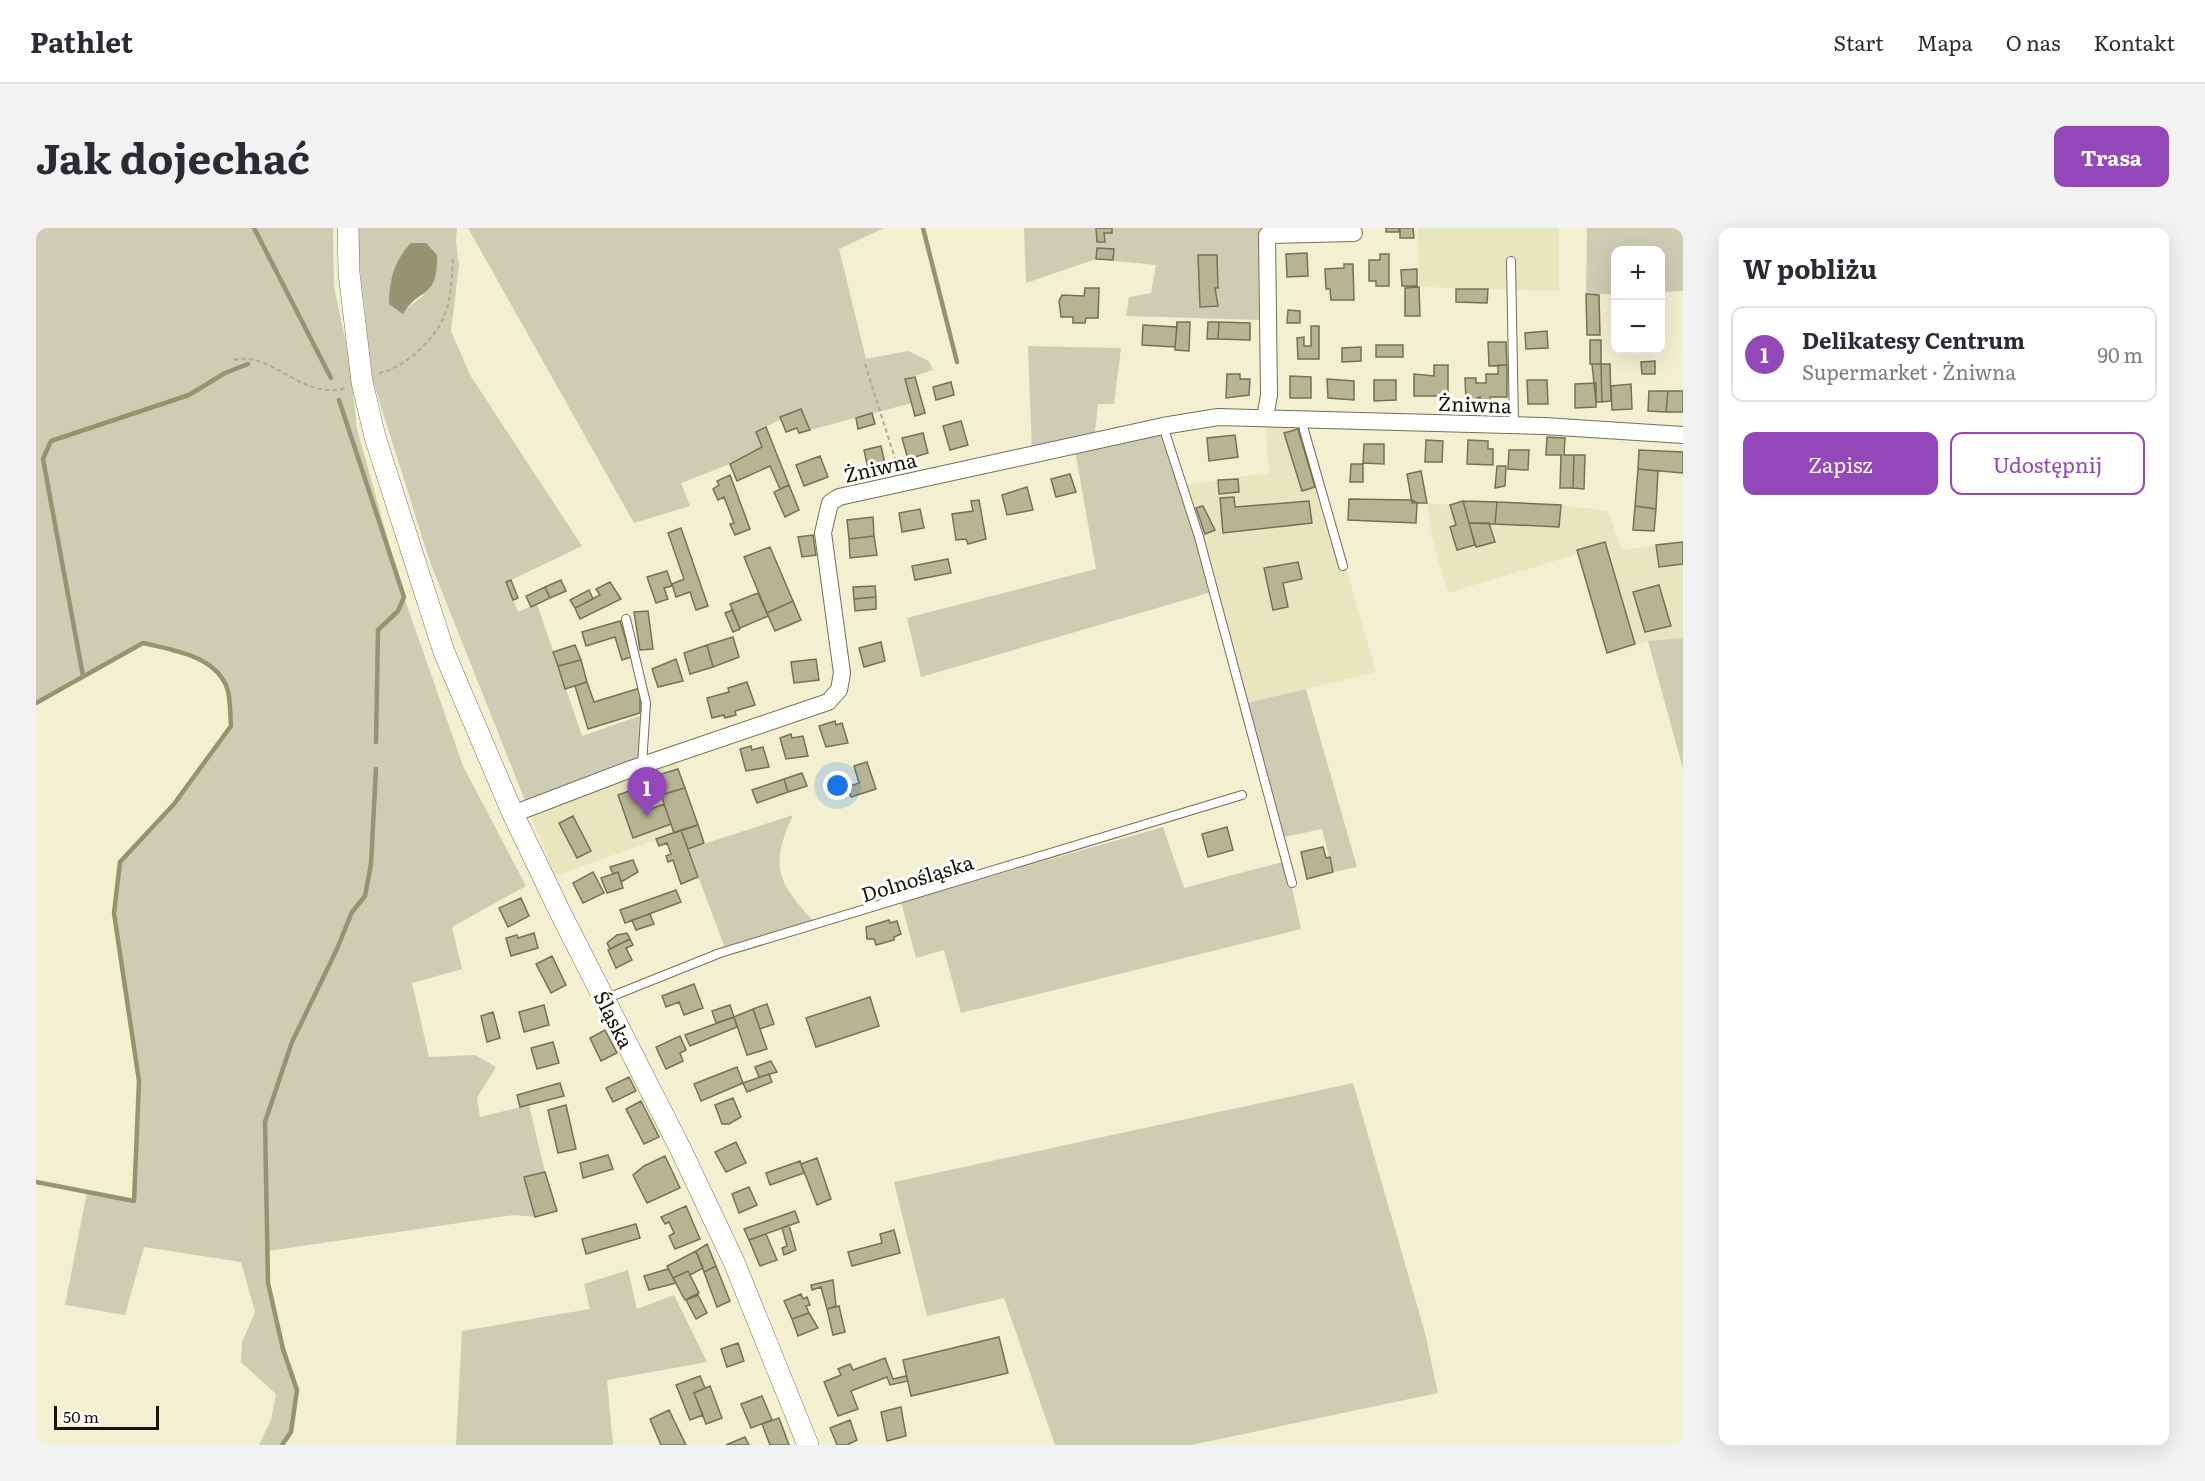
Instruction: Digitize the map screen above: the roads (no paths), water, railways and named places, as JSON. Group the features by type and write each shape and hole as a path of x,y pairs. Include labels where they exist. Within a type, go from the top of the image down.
{"street":[{"name":"Śląska","path":"348,228 349,273 362,379 375,437 423,593 467,710 513,814 681,1150 734,1262 808,1445"},
{"path":"1265,418 1269,395 1267,232 1354,233"},
{"name":"Żniwna","path":"513,814 642,765 787,718 828,702 839,690 842,673 823,533 825,514 830,503 839,497 1163,426 1218,417 1514,425 1683,435"}],"lane":[{"path":"1511,261 1514,425"},
{"path":"1304,419 1304,430 1343,566"},
{"path":"1163,426 1199,537 1292,882"},
{"path":"626,619 646,703 642,765"},
{"name":"Dolnośląska","path":"605,999 720,953 1242,795"}],"waterway":[{"path":"254,228 331,378"},
{"path":"923,228 957,362"},
{"path":"83,676 43,459 51,441 189,395 225,373 248,364"},
{"path":"339,400 404,597 398,611 378,630 376,742"},
{"path":"36,703 143,643 190,655 201,660 220,675 228,689 231,726 174,804 120,862 114,913 139,1081 134,1201 36,1182"},
{"path":"282,1445 291,1432 297,1390 283,1349 268,1283 265,1122 292,1042 337,949 352,912 365,896 371,864 376,769"}],"place":[{"name":"Delikatesy Centrum","path":"647,817"}]}
